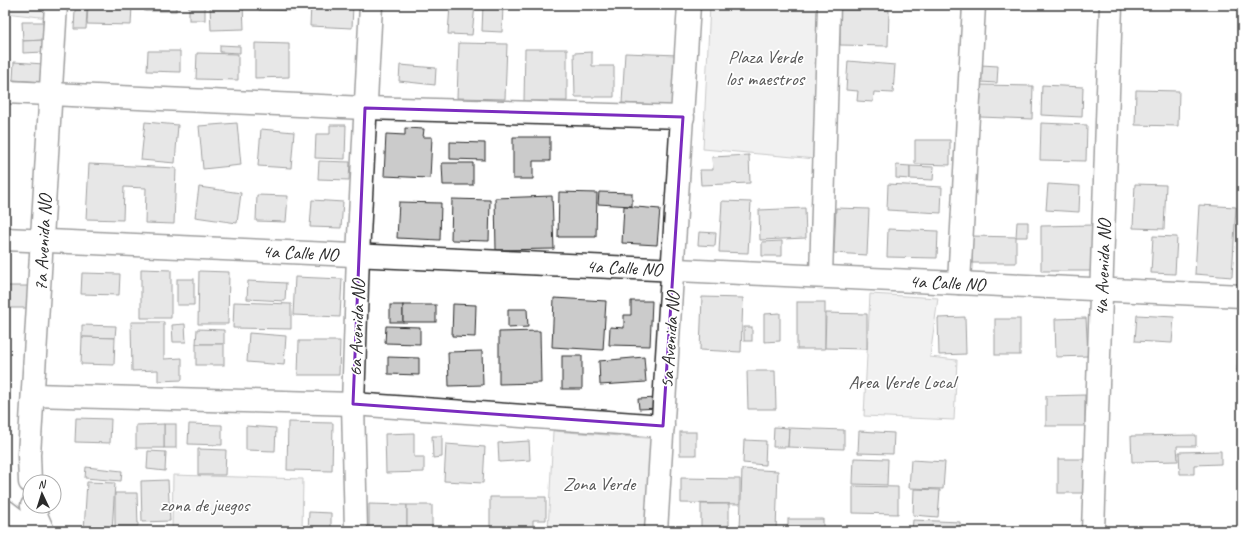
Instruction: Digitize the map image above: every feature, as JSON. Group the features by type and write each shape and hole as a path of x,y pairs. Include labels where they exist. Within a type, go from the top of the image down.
{"street":[{"name":"7a Avenida NO","path":"30,474 29,455 56,5"},
{"name":"6a Avenida NO","path":"356,531 354,404 358,255 371,5"},
{"name":"5a Avenida NO","path":"656,531 674,269 689,5"},
{"path":"821,276 829,5"},
{"path":"959,283 974,5"},
{"name":"4a Avenida NO","path":"1093,531 1111,5"},
{"path":"5,92 365,108 683,117"},
{"name":"4a Calle NO","path":"5,239 1242,296"},
{"path":"33,395 354,404 663,426"},
{"path":"5,511 31,531"},
{"path":"36,514 43,531"}],"highlighted area":[{"path":"365,108 683,117 663,426 353,404"}],"green space":[{"path":"5,5 50,5 49,18 5,13"},
{"name":"Plaza Verde los maestros","path":"710,5 829,5 816,159 703,149"},
{"name":"Area Verde Local","path":"870,294 938,298 930,357 957,360 954,420 864,416"},
{"name":"Zona Verde","path":"553,431 660,439 659,531 548,531"},
{"name":"zona de juegos","path":"173,475 303,479 302,531 172,531"}],"building":[{"path":"88,5 132,6 131,25 87,24"},
{"path":"145,5 176,5 176,11 145,11"},
{"path":"189,5 205,5 205,20 189,20"},
{"path":"210,5 243,5 244,29 211,30"},
{"path":"259,5 301,5 300,11 259,10"},
{"path":"311,5 353,5 352,28 310,26"},
{"path":"450,5 475,5 472,35 448,34"},
{"path":"483,5 503,5 502,32 482,31"},
{"path":"75,10 87,10 86,29 74,29"},
{"path":"840,10 889,10 888,46 840,45"},
{"path":"22,22 43,22 44,40 23,41"},
{"path":"44,40 44,52 23,53 23,41"},
{"path":"255,43 289,44 289,77 255,78"},
{"path":"459,43 507,44 505,99 457,98"},
{"path":"220,45 240,46 240,53 220,52"},
{"path":"525,49 567,49 567,101 524,101"},
{"path":"148,51 180,51 180,72 147,71"},
{"path":"592,52 592,66 614,66 614,97 575,97 574,53"},
{"path":"197,53 238,54 238,80 196,79"},
{"path":"625,53 678,55 675,106 622,103"},
{"path":"848,61 895,65 893,93 874,92 873,102 857,101 858,91 846,90"},
{"path":"14,62 44,64 43,82 13,80"},
{"path":"400,65 436,68 435,85 399,81"},
{"path":"981,65 998,66 997,83 980,82"},
{"path":"981,85 1033,86 1032,119 980,117"},
{"path":"1042,85 1083,87 1082,117 1041,115"},
{"path":"1136,90 1179,91 1178,126 1135,125"},
{"path":"145,122 178,125 175,163 141,160"},
{"path":"237,123 241,165 203,169 199,126"},
{"path":"1041,123 1087,125 1086,161 1040,160"},
{"path":"330,125 346,125 345,159 315,158 316,134 330,134"},
{"path":"405,128 424,129 423,137 432,137 430,178 384,176 386,134 405,135"},
{"path":"261,129 294,132 291,168 258,166"},
{"path":"513,137 550,137 550,161 533,161 533,179 513,179"},
{"path":"915,140 950,140 950,165 915,164"},
{"path":"450,142 485,143 485,160 450,159"},
{"path":"749,155 750,183 701,185 700,170 713,170 712,157"},
{"path":"319,161 350,162 349,180 318,179"},
{"path":"442,163 473,163 473,185 443,185"},
{"path":"89,164 176,168 174,224 145,223 146,188 124,187 123,220 86,219"},
{"path":"896,165 910,166 910,179 896,178"},
{"path":"910,166 934,167 933,180 910,179"},
{"path":"888,184 942,187 941,213 887,210"},
{"path":"1048,184 1080,186 1079,212 1046,210"},
{"path":"1135,184 1166,185 1164,229 1133,228"},
{"path":"199,187 241,193 237,223 195,217"},
{"path":"559,192 597,193 596,237 558,237"},
{"path":"599,192 632,193 632,206 598,204"},
{"path":"257,195 288,196 286,222 256,221"},
{"path":"552,196 554,249 496,250 495,198"},
{"path":"452,199 490,200 489,241 451,240"},
{"path":"312,200 343,202 341,228 310,227"},
{"path":"722,201 751,202 748,253 719,252"},
{"path":"399,202 441,203 440,240 397,238"},
{"path":"1199,205 1236,207 1232,277 1195,274"},
{"path":"624,206 660,209 657,245 622,243"},
{"path":"805,208 806,238 760,240 759,210"},
{"path":"836,208 869,209 867,255 834,253"},
{"path":"1017,222 1028,222 1028,237 1016,237"},
{"path":"1092,225 1092,271 1041,271 1041,226"},
{"path":"888,229 938,231 937,258 887,257"},
{"path":"699,232 716,233 715,246 698,245"},
{"path":"972,236 1016,237 1016,263 972,263"},
{"path":"1153,236 1177,237 1175,274 1151,273"},
{"path":"782,241 782,256 762,256 762,242"},
{"path":"141,269 171,270 171,318 141,318"},
{"path":"199,271 229,272 228,324 198,324"},
{"path":"82,273 120,274 119,295 81,294"},
{"path":"295,277 342,279 340,317 293,315"},
{"path":"177,279 194,279 194,305 177,305"},
{"path":"248,281 286,283 285,301 247,299"},
{"path":"5,286 33,286 33,308 5,308"},
{"path":"702,297 743,298 741,352 700,350"},
{"path":"554,298 606,301 603,350 552,347"},
{"path":"631,301 652,301 650,346 609,345 610,327 624,328 624,315 631,315"},
{"path":"234,302 291,304 291,329 233,328"},
{"path":"797,302 825,302 825,349 797,349"},
{"path":"453,304 476,305 475,337 452,336"},
{"path":"390,305 403,305 403,322 390,322"},
{"path":"403,305 436,305 436,322 403,322"},
{"path":"508,309 527,309 528,327 508,328"},
{"path":"780,313 780,341 764,342 764,314"},
{"path":"826,313 867,314 867,349 825,348"},
{"path":"1137,315 1174,317 1172,343 1135,341"},
{"path":"965,317 966,354 939,355 938,318"},
{"path":"1086,318 1088,356 1056,357 1055,319"},
{"path":"995,319 1020,319 1020,355 995,355"},
{"path":"131,322 164,322 164,359 182,358 182,380 158,381 158,370 132,371"},
{"path":"185,324 186,342 173,342 172,325"},
{"path":"82,325 116,326 115,338 82,337"},
{"path":"386,326 420,327 420,344 385,343"},
{"path":"744,327 752,327 752,341 744,341"},
{"path":"197,329 224,330 224,344 196,344"},
{"path":"540,331 541,383 499,384 499,332"},
{"path":"249,333 286,336 284,365 247,362"},
{"path":"82,337 115,338 114,365 81,364"},
{"path":"299,341 340,341 339,375 298,375"},
{"path":"1239,341 1242,341 1242,371 1237,371"},
{"path":"196,344 224,344 224,365 196,365"},
{"path":"482,351 483,385 449,386 448,352"},
{"path":"562,356 582,356 582,389 562,389"},
{"path":"388,357 419,358 419,375 388,374"},
{"path":"644,357 646,382 600,385 599,361"},
{"path":"747,371 775,371 776,409 748,409"},
{"path":"1085,395 1085,426 1046,426 1046,396"},
{"path":"659,398 659,408 639,409 638,399"},
{"path":"76,418 111,419 110,443 75,442"},
{"path":"288,422 333,423 332,471 287,470"},
{"path":"164,424 176,424 176,448 164,448"},
{"path":"164,424 164,448 136,448 136,425"},
{"path":"189,424 222,425 222,445 188,444"},
{"path":"246,426 276,428 275,451 246,450"},
{"path":"774,427 789,428 788,447 773,447"},
{"path":"789,428 844,430 844,449 788,447"},
{"path":"859,431 894,433 893,454 858,453"},
{"path":"680,432 696,432 696,455 680,455"},
{"path":"414,433 414,457 424,457 424,472 386,473 385,434"},
{"path":"1196,435 1196,446 1177,446 1178,461 1132,462 1131,436"},
{"path":"432,436 442,436 442,457 433,458"},
{"path":"744,440 766,441 765,465 743,463"},
{"path":"529,441 530,460 499,462 498,443"},
{"path":"446,444 485,447 483,483 444,481"},
{"path":"198,449 226,450 225,475 198,475"},
{"path":"148,451 166,452 165,471 147,469"},
{"path":"1221,451 1221,464 1194,465 1194,474 1180,474 1179,452"},
{"path":"854,458 888,459 887,485 853,484"},
{"path":"1058,459 1090,459 1090,493 1058,493"},
{"path":"911,460 945,462 943,489 909,488"},
{"path":"86,467 122,471 121,481 85,478"},
{"path":"742,469 778,471 776,531 740,531"},
{"path":"681,478 740,479 740,504 681,503"},
{"path":"168,480 170,521 142,522 141,481"},
{"path":"87,482 115,483 112,531 84,531"},
{"path":"853,486 898,487 898,514 853,513"},
{"path":"914,489 940,490 938,517 913,515"},
{"path":"115,493 137,493 138,526 115,526"},
{"path":"490,497 546,497 546,520 533,520 533,531 490,531"},
{"path":"369,504 407,505 407,528 392,528 392,531 379,531 379,527 369,527"},
{"path":"701,504 729,504 729,528 701,528"},
{"path":"407,505 432,505 432,529 416,531 416,528 407,528"},
{"path":"309,512 331,513 331,531 308,531"},
{"path":"788,519 823,519 823,531 788,531"},
{"path":"913,520 960,522 960,531 912,531"},
{"path":"841,528 879,528 879,531 841,531"},
{"path":"1005,529 1047,531 1005,531"}]}
